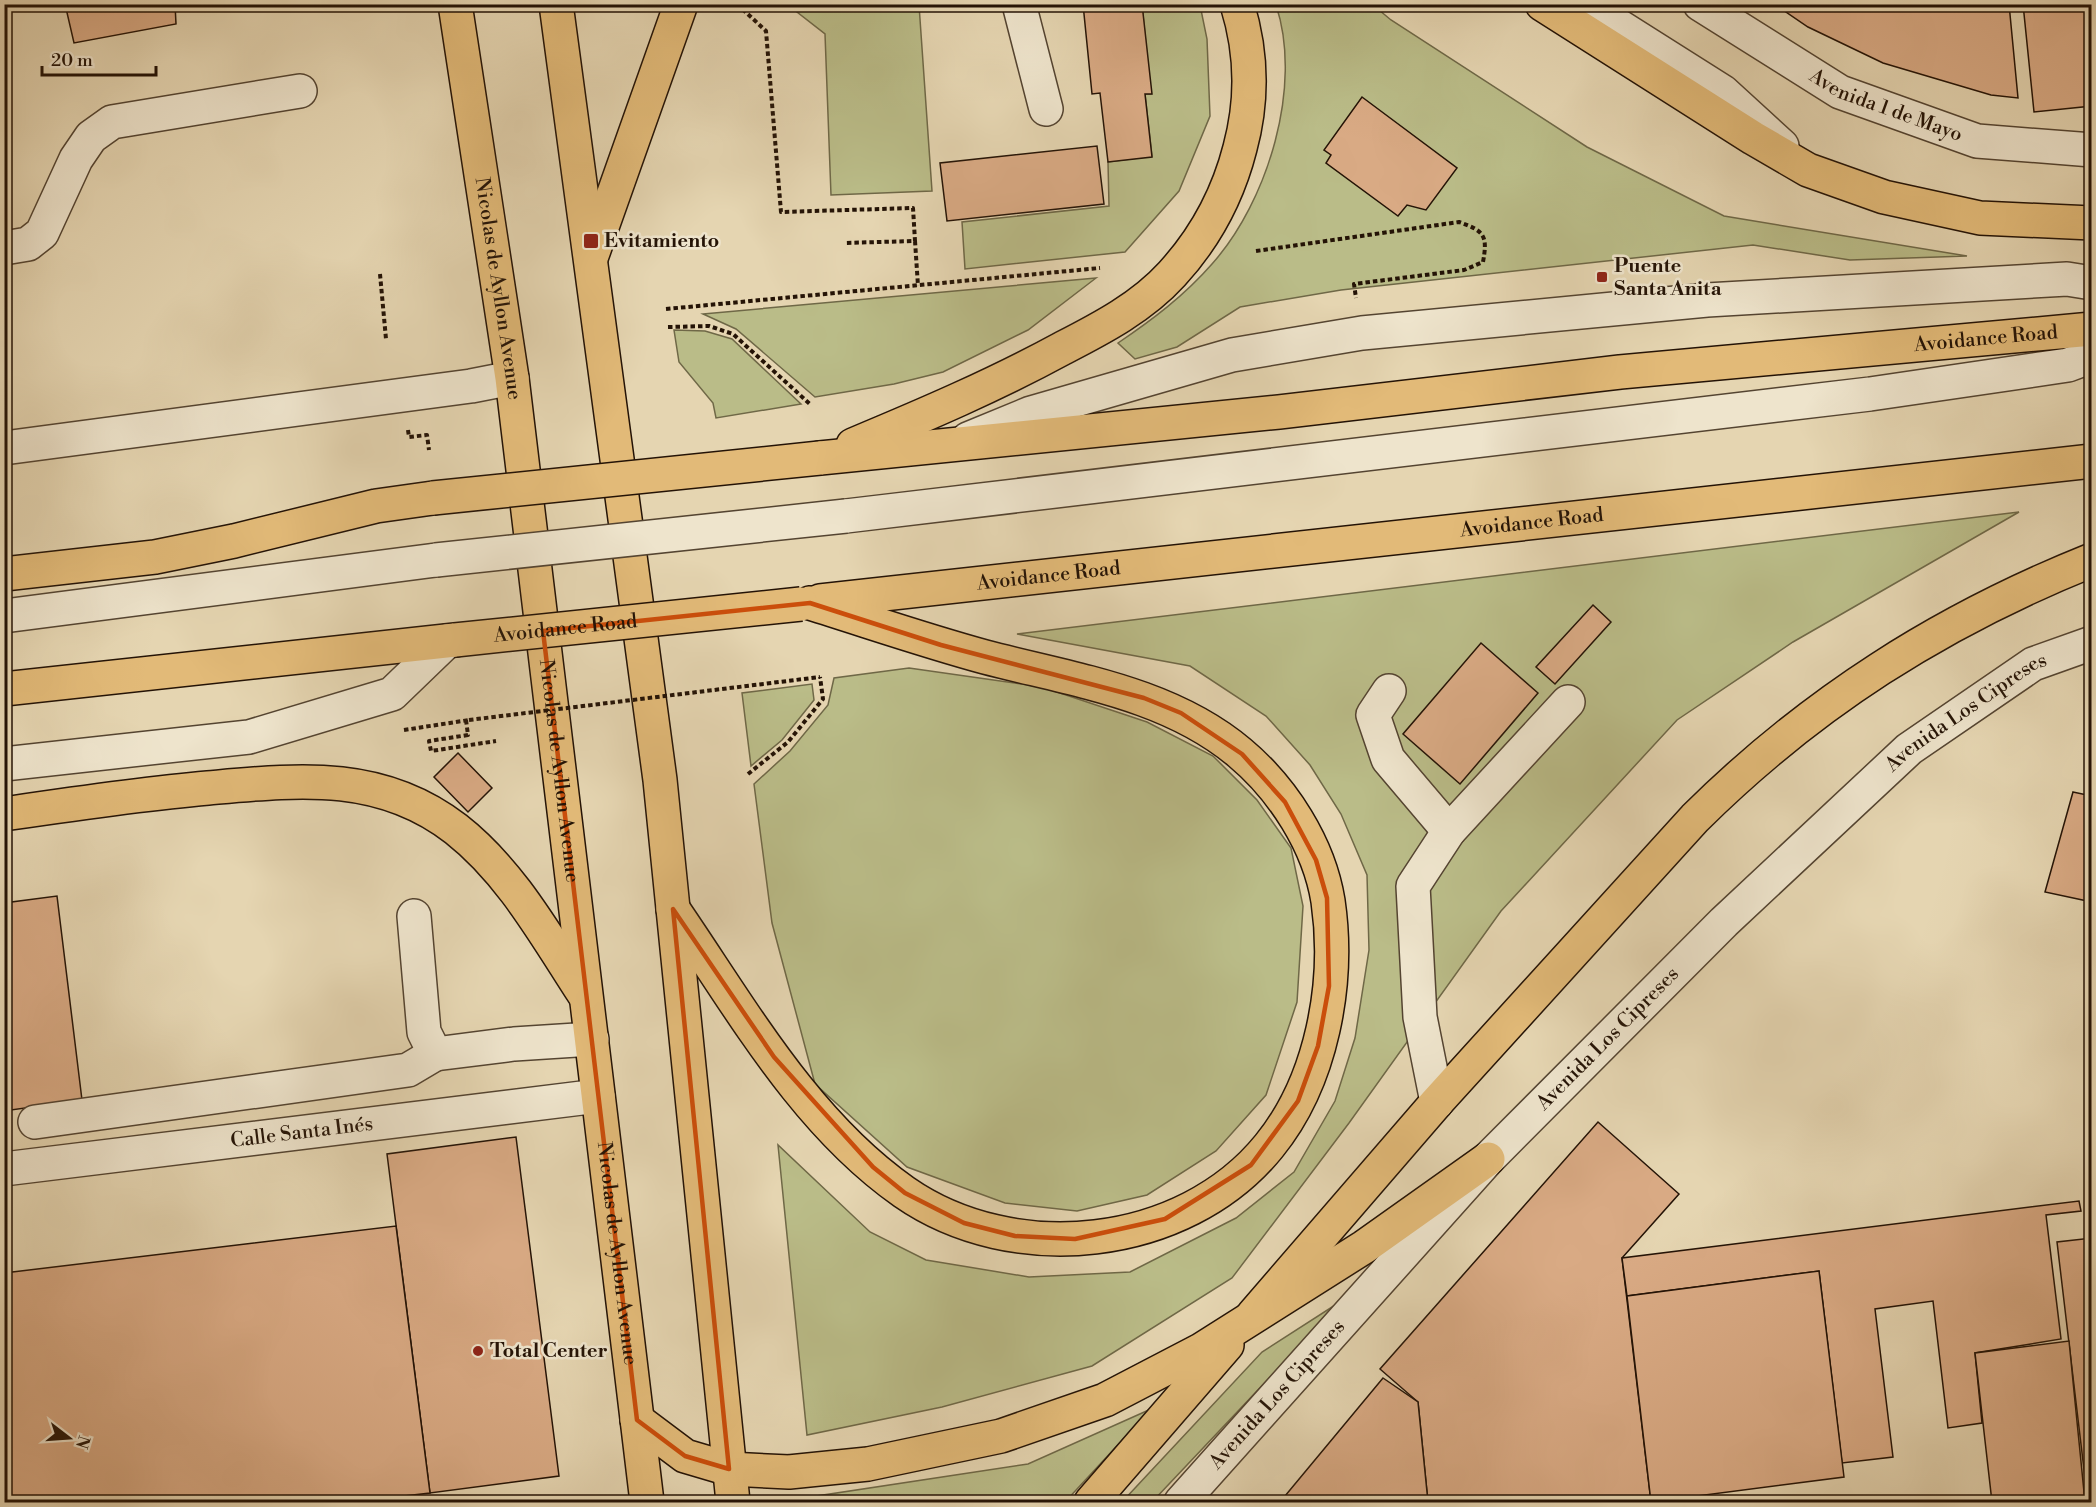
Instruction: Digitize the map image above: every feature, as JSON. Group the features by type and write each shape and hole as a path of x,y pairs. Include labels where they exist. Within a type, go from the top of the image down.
{"main road":[{"name":"Nicolas de Ayllon Avenue","path":"455,4 512,378 647,1503"},
{"path":"555,4 660,780 733,1503"},
{"path":"591,258 681,4"},
{"path":"4,574 155,557 234,541 376,506 433,498 820,458 1010,377 1123,316 1170,276 1196,244 1223,199 1235,169 1245,131 1250,91 1248,52 1237,4"},
{"path":"1542,4 1753,138 1808,170 1884,197 1980,218 2091,223"},
{"name":"Avoidance Road","path":"820,458 948,447 1278,412 1620,372 2091,329"},
{"name":"Avoidance Road","path":"4,689 2091,461"},
{"path":"1091,1503 1437,1102 1695,818 1736,777 1844,690 1912,647 1983,608 2091,560"},
{"path":"673,909 774,1057 843,1139 905,1193 934,1210 964,1223 1016,1236 1075,1239 1140,1228 1166,1219 1213,1193 1251,1165 1284,1125 1298,1101 1318,1046 1329,986 1331,942 1327,898 1316,860 1302,830 1265,777 1242,754 1213,732 1181,713 1144,698 941,645 805,603"},
{"path":"4,814 153,793 302,780 355,785 382,791 432,814 455,829 482,853 520,898 587,998"},
{"path":"638,1420 685,1456 729,1468 789,1472 868,1464 1001,1436 1062,1417 1146,1381 1201,1350 1252,1315 1364,1247 1488,1159"}],"street":[{"path":"1019,4 1046,109"},
{"path":"1584,4 1723,92 1808,170"},
{"name":"Avenida 1 de Mayo","path":"1700,4 1840,92 1977,141 2091,150"},
{"path":"4,248 28,244 42,233 76,159 91,137 112,122 300,91"},
{"path":"948,447 1031,413 1232,355 1362,333 1707,300 2067,279 2091,284"},
{"path":"4,616 436,560 846,516 1870,394 2068,365 2091,356"},
{"path":"4,448 471,386 512,378"},
{"path":"4,764 249,737 392,694 451,641"},
{"name":"Avenida Los Cipreses","path":"1181,1503 1488,1159 1724,921 1909,749 2033,664 2091,644"},
{"path":"1389,691 1373,715 1388,759 1449,831"},
{"path":"1437,1102 1420,1017 1413,886 1449,831 1568,702"},
{"path":"414,916 424,1032 435,1054"},
{"path":"35,1122 408,1070 435,1054 514,1044 592,1039"},
{"name":"Calle Santa Inés","path":"4,1169 598,1096"}],"path":[{"path":"737,4 766,32 781,212 913,208 918,286"},
{"path":"1256,250 1459,222 1479,229 1486,243 1483,262 1464,270 1354,284 1358,306"},
{"path":"844,243 915,241"},
{"path":"666,309 1100,268"},
{"path":"380,274 386,339"},
{"path":"668,327 709,326 732,334 811,405"},
{"path":"496,741 431,751 429,741 468,735 466,720 820,677 823,699 788,742 748,774"}],"highlighted area":[{"path":"810,603 941,645 1144,698 1181,713 1242,754 1285,802 1316,860 1327,898 1329,986 1318,1046 1298,1101 1251,1165 1165,1219 1075,1239 1015,1236 964,1223 905,1193 873,1167 774,1057 673,909 729,1469 685,1456 637,1420 543,631"}],"green space":[{"path":"788,5 919,5 932,191 831,195 825,34"},
{"path":"1142,5 1200,5 1207,39 1210,116 1179,191 1125,252 965,269 962,222 1109,206 1108,162 1152,156 1145,94 1151,94"},
{"path":"1276,5 1373,5 1391,20 1587,147 1724,216 1967,256 1850,260 1753,245 1341,290 1240,307 1177,347 1135,359 1118,343 1167,307 1212,264 1232,238 1264,176 1275,141 1282,106 1285,71 1283,37"},
{"path":"1096,278 1028,330 943,372 894,384 815,397 736,329 703,314"},
{"path":"674,330 705,331 732,339 801,404 716,418 713,403 679,362"},
{"path":"2019,512 1793,642 1677,720 1501,911 1349,1123 1232,1278 1092,1366 942,1407 807,1435 778,1145 870,1232 926,1260 1029,1277 1130,1272 1236,1218 1294,1172 1335,1101 1355,1038 1369,950 1367,875 1341,814 1310,765 1266,716 1190,666 1017,634"},
{"path":"909,668 1042,687 1147,722 1213,756 1257,800 1291,848 1303,906 1297,1002 1266,1095 1216,1151 1147,1195 1077,1211 1005,1203 907,1167 815,1084 772,923 754,784 790,751 828,705 834,678"},
{"path":"812,684 814,700 782,740 751,766 742,693"},
{"path":"1343,1300 1152,1502 1122,1502 1262,1352"},
{"path":"1151,1409 1065,1502 818,1502 817,1496 1028,1464"}],"building":[{"path":"65,4 175,4 176,24 74,43"},
{"path":"1083,4 1142,4 1152,94 1145,94 1152,157 1108,162 1100,93 1092,94"},
{"path":"1774,4 2009,4 2018,98 1991,95 1883,63 1808,27"},
{"path":"2023,4 2092,4 2092,106 2034,112"},
{"path":"1362,97 1457,168 1426,210 1407,205 1398,216 1326,163 1331,155 1324,150"},
{"path":"1097,146 1104,204 947,221 940,163"},
{"path":"1593,605 1611,622 1555,684 1536,667"},
{"path":"1481,643 1538,693 1460,784 1403,734"},
{"path":"458,753 492,788 468,812 434,777"},
{"path":"2073,792 2092,796 2092,902 2045,892"},
{"path":"57,896 82,1100 4,1111 4,903"},
{"path":"1598,1122 1679,1194 1622,1258 1651,1502 1428,1502 1418,1402 1380,1369"},
{"name":"Total Center","path":"516,1137 559,1476 430,1493 387,1154"},
{"path":"2079,1201 2081,1211 2046,1215 2061,1339 1975,1353 1982,1423 1948,1428 1933,1301 1875,1309 1893,1457 1842,1463 1819,1271 1627,1296 1622,1258"},
{"path":"396,1226 430,1493 352,1502 4,1502 4,1273"},
{"path":"2092,1238 2092,1477 2085,1478 2057,1242"},
{"path":"1819,1271 1844,1477 1651,1502 1627,1296"},
{"path":"2069,1341 2085,1502 1992,1502 1975,1353"},
{"path":"1383,1378 1418,1402 1428,1502 1280,1502"}],"place":[{"name":"Evitamiento","path":"591,241"},
{"name":"Puente Santa Anita","path":"1602,277"},
{"name":"Total Center","path":"478,1351"}]}
